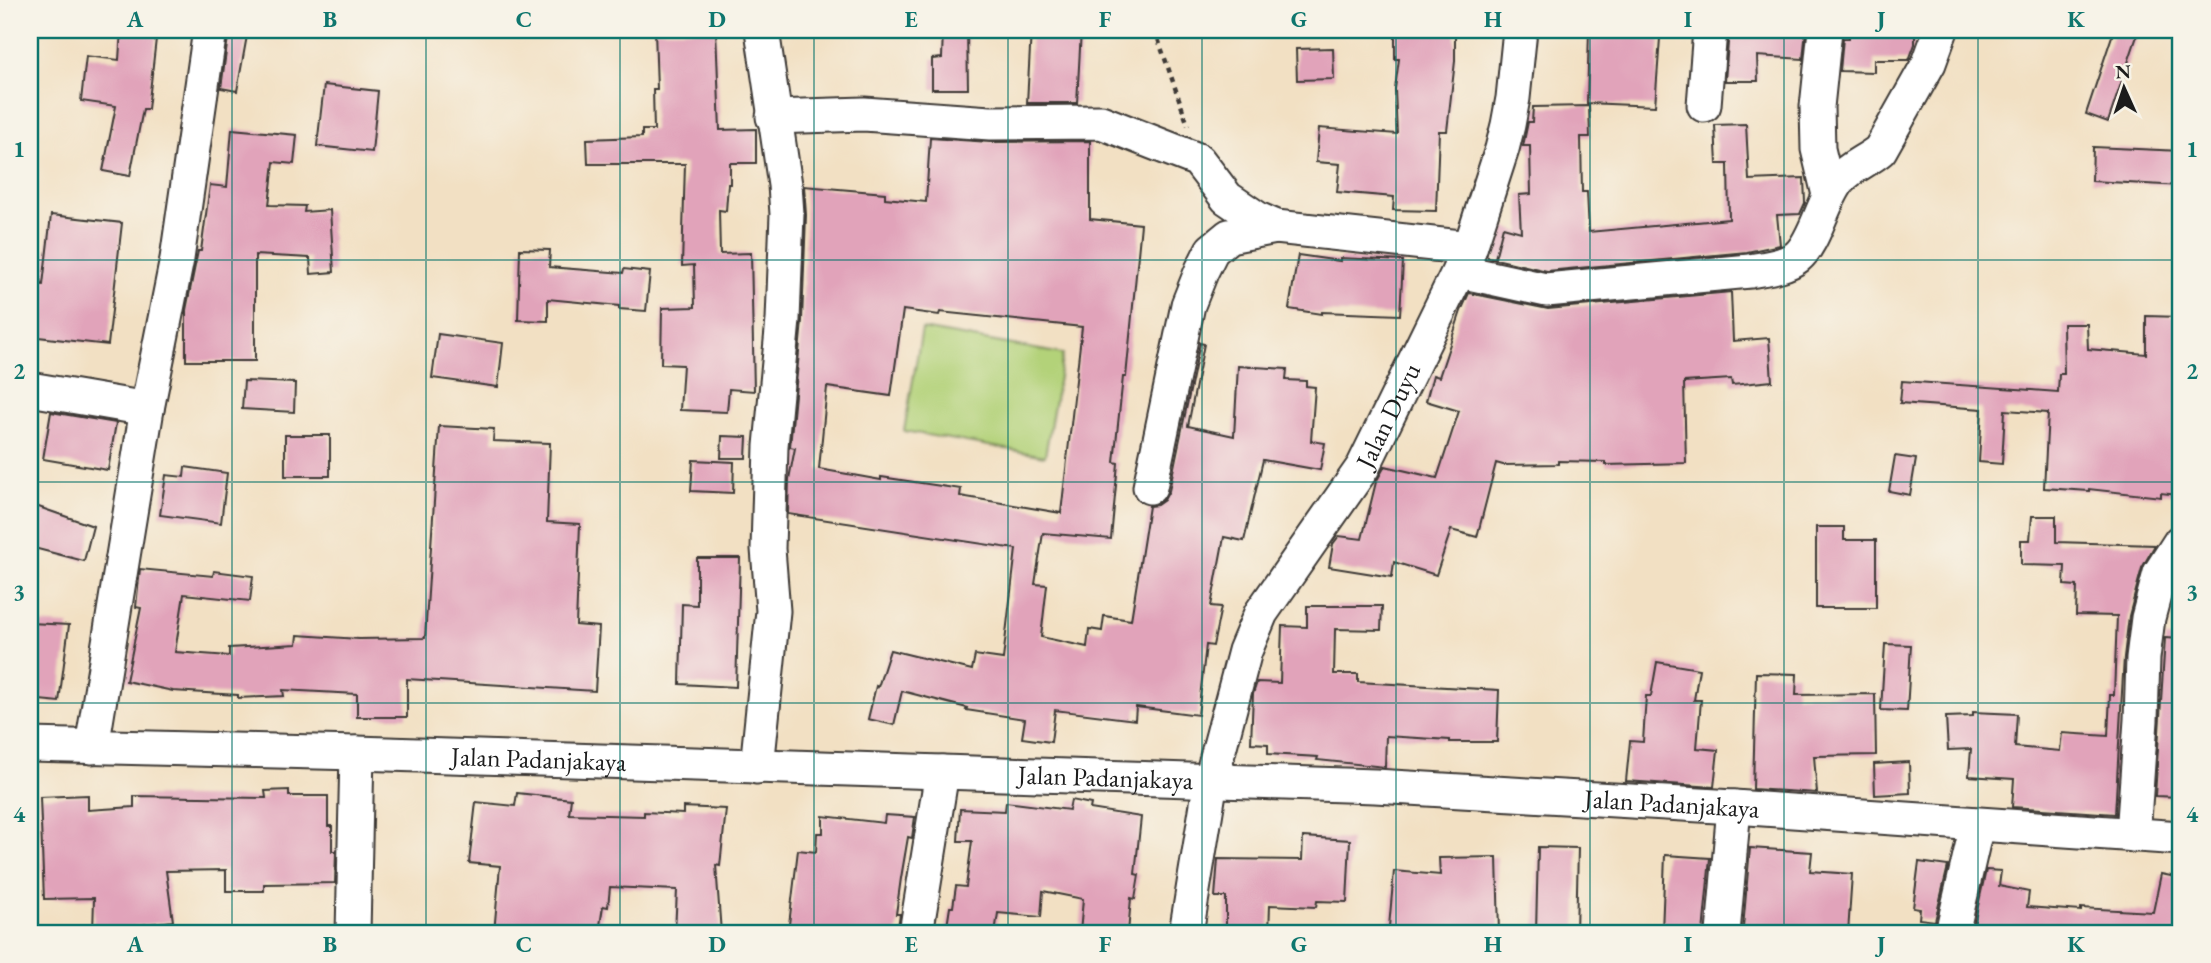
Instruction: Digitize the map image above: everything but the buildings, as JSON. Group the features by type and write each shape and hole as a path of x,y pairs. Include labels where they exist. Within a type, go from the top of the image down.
{"street":[{"path":"92,747 147,409 177,259 210,30"},
{"path":"757,767 773,611 768,549 771,446 783,320 787,214 762,30"},
{"name":"Jalan Duyu","path":"1186,933 1211,780 1239,672 1254,628 1261,613 1363,467 1464,259 1505,137 1513,98 1520,30"},
{"path":"1704,105 1710,30"},
{"path":"1825,30 1817,107 1818,149 1829,195"},
{"path":"773,117 864,114 990,123 1101,122 1198,160 1227,198 1258,219 1276,226 1464,259 1546,290 1774,267 1797,257 1805,248 1829,195 1847,172 1880,150 1929,63 1941,30"},
{"path":"1150,488 1188,305 1202,270 1212,250 1229,236 1276,226"},
{"path":"30,389 147,409"},
{"path":"2133,835 2143,658 2148,618 2160,573 2180,542"},
{"name":"Jalan Padanjakaya","path":"30,745 1389,786 2181,838"},
{"path":"353,933 357,753"},
{"path":"916,933 942,772"},
{"path":"1723,933 1734,807"},
{"path":"1952,933 1977,825"}],"path":[{"path":"1155,30 1181,100 1198,160"}],"green space":[{"path":"922,329 1063,354 1045,456 904,431"}]}
